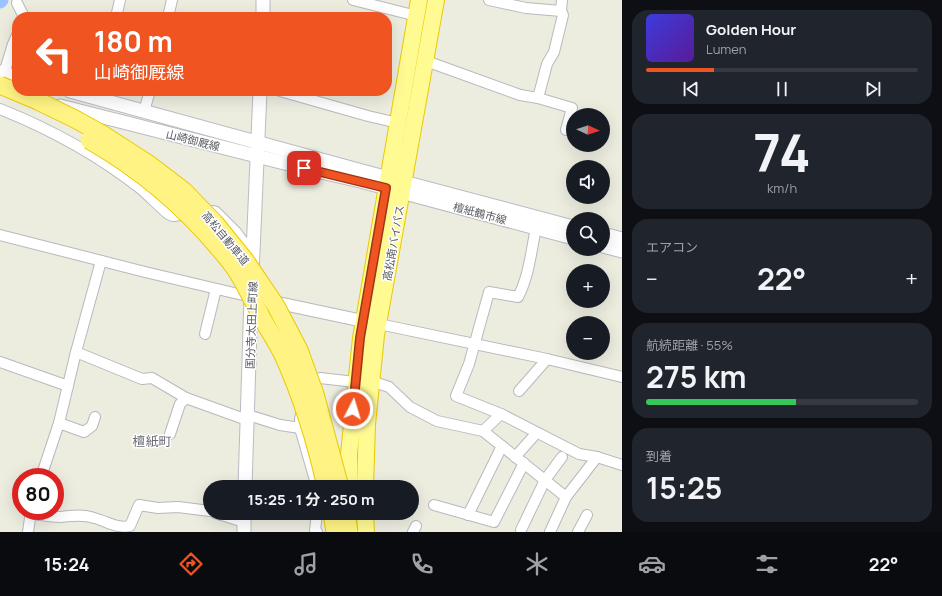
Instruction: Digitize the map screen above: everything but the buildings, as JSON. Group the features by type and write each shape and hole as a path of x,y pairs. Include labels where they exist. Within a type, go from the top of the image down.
{"highway":[{"name":"高松南バイパス","path":"395,185 398,123 419,0"},
{"name":"高松南バイパス","path":"349,480 350,454 395,185 426,61 436,0"},
{"name":"高松自動車道","path":"1,77 12,84"},
{"name":"高松自動車道","path":"30,96 102,134 150,165 184,191 215,223 246,260 276,306 299,350 315,394 338,480"},
{"name":"高松自動車道","path":"0,97 30,109 70,129 99,146 171,198 200,226 235,269 282,354 302,401 324,480"},
{"name":"高松南バイパス","path":"363,381 366,439 365,480"},
{"path":"333,520 334,532"},
{"path":"348,520 349,532"},
{"path":"365,520 366,532"}],"main road":[{"path":"263,0 263,12"},
{"path":"1,77 12,77"},
{"name":"山崎御厩線","path":"0,90 12,93"},
{"name":"山崎御厩線","path":"23,96 258,156 395,185"},
{"name":"山崎御厩線","path":"88,96 258,142 395,185"},
{"name":"国分寺太田上町線","path":"245,480 260,96"},
{"name":"檀紙鶴市線","path":"395,185 566,225"},
{"name":"檀紙鶴市線","path":"395,185 566,236"},
{"path":"610,236 622,240"},
{"path":"610,248 622,251"}],"street":[{"path":"117,12 120,0"},
{"path":"169,12 172,0"},
{"path":"353,0 416,16"},
{"path":"489,0 526,8 561,11"},
{"path":"538,98 546,64 554,52 563,16 561,11 562,0"},
{"path":"17,3 22,12"},
{"path":"0,90 1,77 12,48"},
{"path":"426,61 520,95 538,98 572,108"},
{"path":"144,111 148,96"},
{"path":"298,96 398,123"},
{"path":"0,108 65,139 93,156 141,190 168,214 173,216 210,210 216,212 236,232 253,255"},
{"path":"536,228 527,276 518,297 488,292 467,371 456,396 501,414 579,454 597,457 622,465"},
{"path":"0,235 251,297 547,359 622,377"},
{"path":"44,468 59,423 76,352 101,261"},
{"path":"204,334 216,289"},
{"path":"76,352 142,379 152,378 186,398 247,417 300,428"},
{"path":"519,391 547,359"},
{"path":"0,362 68,386"},
{"path":"315,480 300,428 300,419 301,413 316,380 324,378 363,381 389,387 410,407 437,421 483,431 566,497"},
{"path":"170,434 180,404 186,398"},
{"path":"483,431 501,414"},
{"path":"59,423 84,432 92,426 95,417"},
{"path":"434,505 494,522 520,460 533,437"},
{"path":"468,515 502,446"},
{"path":"342,480 350,454"},
{"path":"521,530 545,480 562,457"},
{"path":"550,532 566,497 597,457"},
{"path":"64,517 80,516 94,518 123,528 130,526 139,505 158,508 178,507 203,510"},
{"path":"578,532 587,515"},
{"path":"28,532 30,520"},
{"path":"316,520 315,530 317,532"},
{"path":"334,532 335,520"}],"district":[{"name":"檀紙町","path":"152,441"}],"route":[{"path":"304,168 386,188 360,338 353,409"}]}
